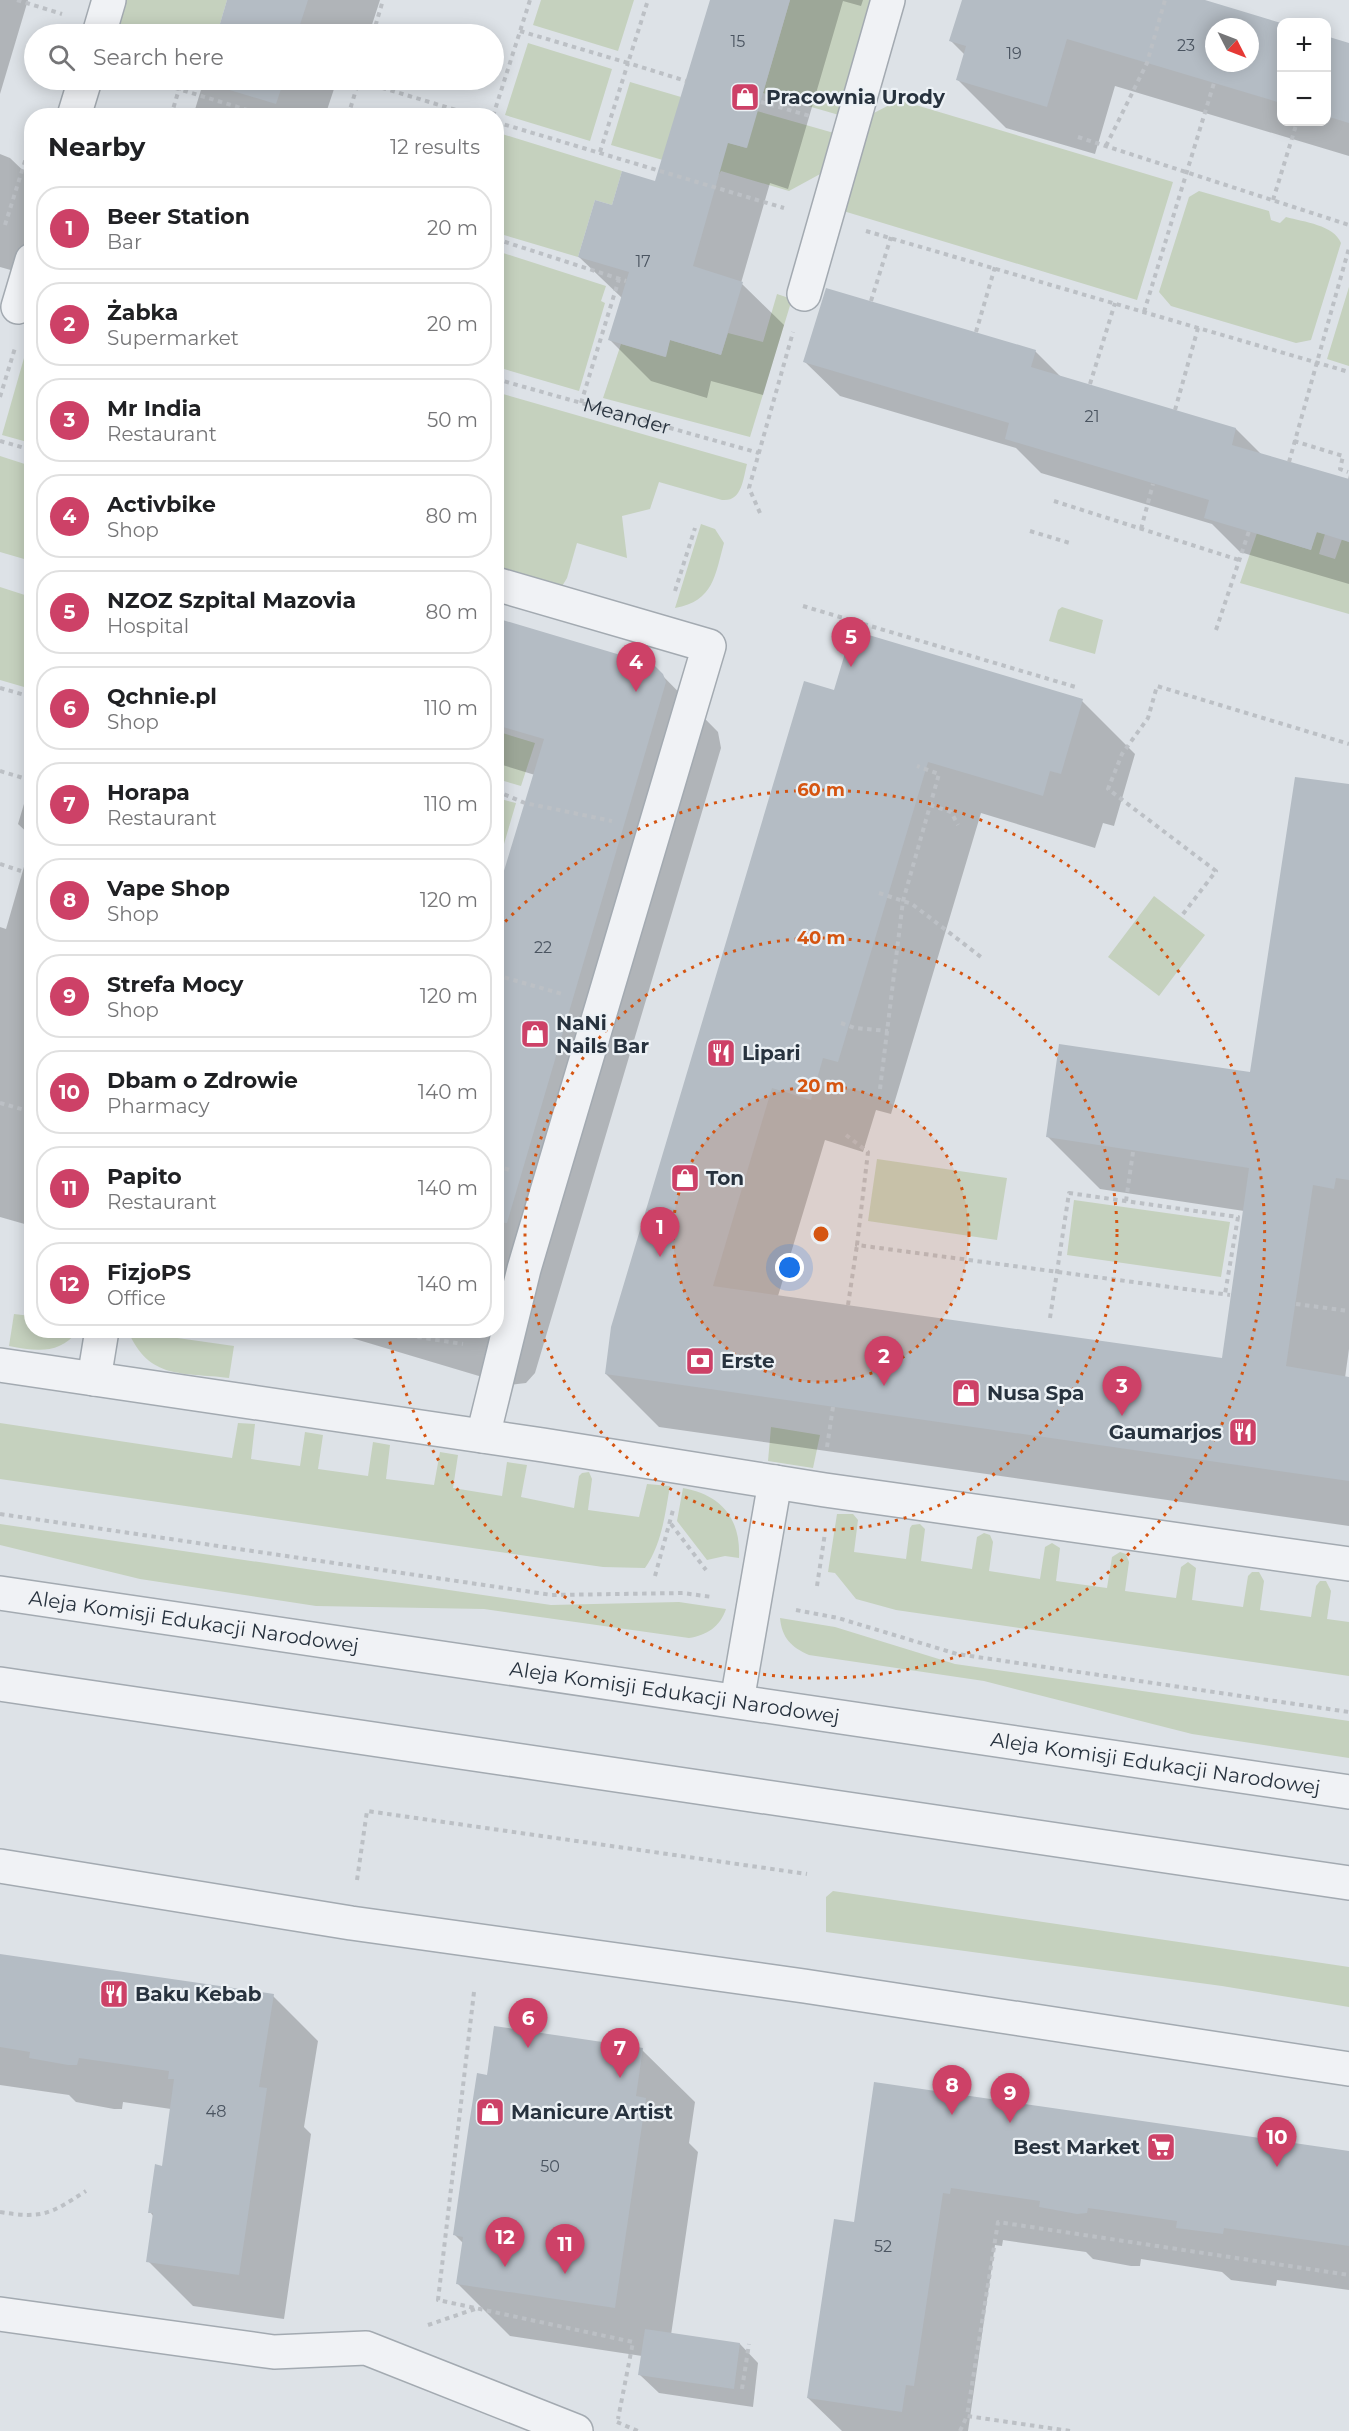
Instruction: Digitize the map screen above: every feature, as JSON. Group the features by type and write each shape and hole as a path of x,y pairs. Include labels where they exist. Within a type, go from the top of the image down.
{"street":[{"path":"102,24 109,0"},
{"path":"804,294 888,0"},
{"path":"76,108 82,90"},
{"path":"16,306 24,283"},
{"path":"483,1436 524,1269 709,646 504,586"},
{"path":"94,1379 101,1338"},
{"path":"0,1365 483,1436 679,1468 1349,1564"},
{"path":"737,1701 775,1482"},
{"name":"Aleja Komisji Edukacji Narodowej","path":"0,1593 1349,1792"},
{"path":"0,1684 1349,1882"},
{"path":"0,1866 351,1923 804,1986 1349,2069"},
{"path":"0,2314 274,2352 366,2348 576,2431"}],"path":[{"path":"17,0 69,16"},
{"path":"376,24 383,0"},
{"path":"504,81 530,0"},
{"path":"600,152 648,0"},
{"path":"1106,146 1147,63 1165,0"},
{"path":"520,31 686,81"},
{"path":"1144,312 1214,83"},
{"path":"173,108 179,90"},
{"path":"182,90 241,108"},
{"path":"350,108 355,90"},
{"path":"391,90 450,108"},
{"path":"496,108 501,90"},
{"path":"761,102 851,128"},
{"path":"504,124 824,220 995,267 1349,372"},
{"path":"1273,200 1296,126"},
{"path":"1078,137 1349,225"},
{"path":"3,233 24,165"},
{"path":"872,301 891,237"},
{"path":"504,242 626,281"},
{"path":"1289,462 1349,248"},
{"path":"976,332 995,267"},
{"path":"581,403 619,279"},
{"path":"760,513 749,488 804,294"},
{"path":"1090,384 1115,303"},
{"path":"1175,410 1198,328"},
{"path":"0,397 14,353"},
{"name":"Meander","path":"504,382 759,453"},
{"path":"0,441 24,448"},
{"path":"1294,441 1343,456 1340,469 1348,472"},
{"path":"1141,529 1153,484"},
{"path":"1054,501 1239,560"},
{"path":"1030,531 1073,544"},
{"path":"1216,630 1249,531"},
{"path":"803,606 1079,688"},
{"path":"1183,914 1216,871 1108,789 1122,754 1148,718 1157,686 1349,744"},
{"path":"0,688 24,695"},
{"path":"880,1089 903,901 939,774 917,766"},
{"path":"0,771 24,778"},
{"path":"504,794 525,803 614,822"},
{"path":"930,805 951,812 958,825"},
{"path":"0,864 21,871"},
{"path":"879,893 919,909 981,957"},
{"path":"504,977 563,994"},
{"path":"841,1023 855,1028 888,1031"},
{"path":"0,1103 24,1110"},
{"path":"846,1135 868,1152 848,1305"},
{"path":"1126,1201 1133,1152"},
{"path":"857,1245 1057,1272 1228,1295 1238,1217 1069,1193 1057,1272 1050,1318"},
{"path":"1296,1304 1349,1311"},
{"path":"420,1338 466,1345"},
{"path":"827,1448 833,1407"},
{"path":"655,1576 670,1523 679,1468"},
{"path":"0,1514 552,1595 683,1593 723,1599"},
{"path":"670,1523 706,1570"},
{"path":"817,1586 826,1529"},
{"path":"787,1609 838,1618 957,1654 1349,1712"},
{"path":"351,1923 367,1810 807,1874"},
{"path":"474,1992 438,2300 633,2342 618,2422"},
{"path":"0,2212 40,2216 58,2209 86,2191"},
{"path":"960,2431 967,2416 998,2222 1349,2275"},
{"path":"417,2329 476,2309"},
{"path":"742,2389 749,2344"},
{"path":"967,2416 1071,2431"}],"green space":[{"path":"122,0 227,0 220,24 116,24"},
{"path":"541,0 634,0 618,51 533,25"},
{"path":"790,0 873,0 839,115 763,93"},
{"path":"528,43 612,69 590,141 505,115"},
{"path":"630,82 681,97 673,126 746,148 757,111 834,133 822,173 789,191 721,171 718,176 611,145"},
{"path":"899,100 1173,182 1137,300 840,210 870,115"},
{"path":"504,135 622,171 612,205 595,200 578,257 504,235"},
{"path":"1199,191 1269,211 1271,220 1280,223 1286,217 1318,225 1337,237 1341,243 1311,340 1296,343 1171,306 1159,292 1189,197"},
{"path":"504,253 606,286 601,301 605,303 579,391 504,369"},
{"path":"1349,287 1349,366 1327,359"},
{"path":"777,294 792,299 750,437 603,398 621,344 665,357 670,340 721,355 728,333 763,342"},
{"path":"24,358 24,441 2,435"},
{"path":"504,394 747,464 743,483 738,493 729,500 659,482 650,509 622,516 627,558 577,543 567,578 561,588 504,576"},
{"path":"0,456 24,464 24,559 0,552"},
{"path":"701,524 715,529 724,543 715,576 711,585 698,599 688,605 675,608"},
{"path":"1316,532 1325,534 1319,554 1335,559 1342,539 1349,542 1349,614 1240,583 1257,533 1311,550"},
{"path":"0,587 24,595 24,687 0,680"},
{"path":"1062,607 1103,620 1095,654 1049,641 1058,610"},
{"path":"504,733 535,743 521,786 504,781"},
{"path":"504,800 516,803 504,844"},
{"path":"1154,896 1205,935 1159,996 1108,957"},
{"path":"877,1159 1007,1178 997,1240 868,1221"},
{"path":"1074,1200 1230,1222 1221,1277 1067,1255"},
{"path":"14,1314 24,1315 24,1338 72,1338 55,1348 38,1350 9,1346"},
{"path":"132,1338 177,1338 234,1346 229,1378 169,1371 146,1358"},
{"path":"0,1423 232,1458 238,1423 255,1424 251,1459 300,1466 305,1432 323,1435 318,1469 368,1476 373,1442 390,1445 386,1479 434,1485 440,1452 458,1455 453,1488 502,1496 507,1462 527,1465 521,1497 574,1508 579,1476 589,1472 592,1479 588,1510 639,1517 647,1484 670,1486 659,1539 645,1568 603,1567 0,1479"},
{"path":"771,1427 820,1435 813,1468 768,1461"},
{"path":"683,1488 708,1496 726,1511 736,1531 739,1558 725,1556 707,1560 677,1521"},
{"path":"837,1514 853,1514 858,1520 854,1552 906,1559 910,1528 912,1525 920,1524 925,1529 921,1561 972,1569 977,1537 984,1533 990,1535 993,1542 989,1571 1040,1579 1045,1547 1052,1543 1060,1548 1056,1581 1107,1588 1112,1557 1120,1552 1126,1554 1129,1562 1125,1591 1176,1598 1181,1567 1188,1562 1196,1568 1192,1600 1243,1607 1248,1576 1252,1572 1259,1572 1264,1581 1260,1610 1311,1617 1316,1586 1320,1581 1326,1581 1331,1591 1327,1619 1349,1622 1349,1676 896,1610 856,1599 835,1573 828,1572"},
{"path":"0,1524 551,1605 679,1602 726,1609 720,1621 712,1629 702,1635 689,1638 484,1609 316,1606 140,1579 0,1545"},
{"path":"780,1618 835,1627 955,1664 1349,1721 1349,1758 1192,1734 984,1681 809,1655 797,1649 785,1636"},
{"path":"833,1891 1349,1967 1349,2007 1222,1986 826,1932 826,1897"}],"building":[{"path":"227,0 308,0 300,24 220,24"},
{"path":"710,0 790,0 747,148 728,143 693,266 743,282 721,355 670,340 666,357 608,340 629,272 578,257 595,200 612,205 622,171 655,181"},
{"path":"962,0 1205,0 1277,22 1277,102 1067,39 1047,107 956,80 966,46 949,41"},
{"path":"1331,38 1349,43 1349,123 1331,118"},
{"path":"230,90 281,90 276,104"},
{"path":"826,288 1036,350 1031,367 1236,428 1232,445 1349,479 1349,542 1317,532 1311,550 1204,518 1209,500 1005,439 1009,423 803,362"},
{"path":"504,620 654,665 663,674 666,682 507,1223 504,1223 504,871 544,739 504,727"},
{"path":"852,630 1083,699 1061,774 1050,771 1043,796 928,762 838,1062 823,1058 811,1100 772,1088 713,1286 1222,1358 1249,1168 1046,1137 1059,1044 1250,1072 1295,777 1349,784 1349,1180 1336,1178 1334,1189 1313,1185 1286,1366 1349,1377 1349,1481 605,1374 611,1327 804,681 834,690"},
{"path":"0,1954 274,1994 259,2087 267,2088 239,2275 146,2262 153,2213 148,2213 155,2164 162,2166 174,2079 168,2079 169,2071 79,2058 77,2065 68,2065 29,2058 30,2052 0,2047"},
{"path":"494,2026 643,2048 636,2096 646,2098 615,2308 456,2284 463,2237 453,2235 468,2131 477,2073 487,2075"},
{"path":"874,2082 1349,2151 1349,2246 1224,2228 1223,2234 1176,2228 1177,2221 1088,2208 1087,2213 1077,2214 1039,2207 1040,2201 951,2188 950,2194 943,2193 914,2386 906,2385 902,2412 807,2398 834,2219 854,2222"},
{"path":"645,2329 740,2343 734,2389 638,2375"}],"place":[{"name":"Pracownia Urody","path":"745,97"},
{"name":"NZOZ Szpital Mazovia","path":"851,667"},
{"name":"Activbike","path":"636,692"},
{"name":"NaNi Nails Bar","path":"535,1034"},
{"name":"Lipari","path":"721,1053"},
{"name":"Ton","path":"685,1178"},
{"name":"Beer Station","path":"660,1257"},
{"name":"Erste","path":"700,1361"},
{"name":"Żabka","path":"884,1386"},
{"name":"Nusa Spa","path":"966,1393"},
{"name":"Mr India","path":"1122,1416"},
{"name":"Gaumarjos","path":"1243,1432"},
{"name":"Baku Kebab","path":"114,1994"},
{"name":"Qchnie.pl","path":"528,2048"},
{"name":"Horapa","path":"620,2078"},
{"name":"Manicure Artist","path":"490,2112"},
{"name":"Vape Shop","path":"952,2115"},
{"name":"Strefa Mocy","path":"1010,2123"},
{"name":"Best Market","path":"1161,2147"},
{"name":"Dbam o Zdrowie","path":"1277,2167"},
{"name":"FizjoPS","path":"505,2267"},
{"name":"Papito","path":"565,2274"}]}
